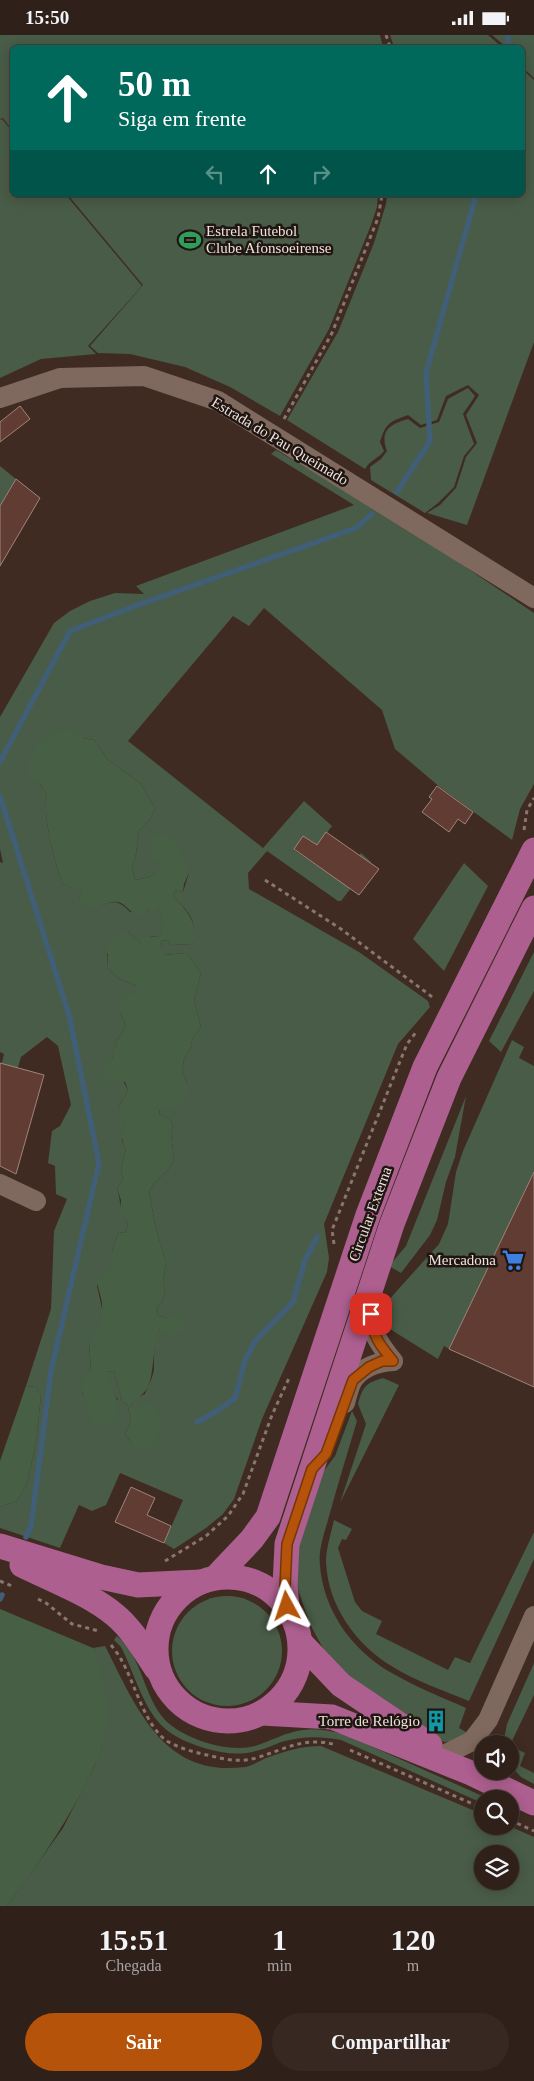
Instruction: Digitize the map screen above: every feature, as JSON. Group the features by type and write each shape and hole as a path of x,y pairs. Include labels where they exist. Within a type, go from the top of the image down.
{"main road":[{"name":"Circular Externa","path":"207,1580 252,1539 268,1517 368,1215 425,1067 534,850"},
{"name":"Circular Externa","path":"287,1606 285,1579 287,1544 392,1224 449,1078 534,908"},
{"path":"0,1546 101,1577 138,1585 235,1577 255,1581 273,1592 287,1606 297,1624 301,1643 300,1664 292,1684 280,1701 262,1713 239,1721 215,1721 192,1712 173,1697 136,1637 116,1615 92,1600 0,1554"},
{"path":"158,1671 154,1655 162,1619 172,1603 185,1591 207,1580"},
{"path":"301,1643 341,1685 471,1773"},
{"path":"262,1713 332,1717 474,1774"},
{"path":"501,1780 534,1803"}],"street":[{"name":"Estrada do Pau Queimado","path":"0,398 60,379 144,376 218,401 534,599"},
{"path":"0,1184 36,1201"},
{"path":"312,1469 326,1454 353,1380 369,1367 382,1361 393,1361 381,1346 373,1331 372,1286"},
{"path":"444,1755 472,1741 488,1720 534,1616"},
{"path":"488,1720 489,1735"}],"path":[{"path":"281,424 332,333 374,227 382,197"},
{"path":"265,880 341,929 439,1002 451,1016"},
{"path":"30,1595 46,1603 72,1624 102,1632"},
{"path":"107,1639 122,1660 136,1692 157,1730 166,1740 182,1749 233,1761 255,1758 300,1742 321,1741 337,1744 474,1804"},
{"path":"519,1824 534,1831"}],"green space":[{"path":"0,35 380,35 382,45 10,45 10,127 3,118 0,119"},
{"path":"390,35 488,35 500,45 393,45"},
{"path":"492,35 534,35 534,78 525,70 525,45 504,45"},
{"path":"525,72 534,80 534,342 467,525 427,513 440,505 456,488 466,457 477,443 466,415 479,395 468,385 446,396 437,420 421,425 408,415 396,419 389,424 380,442 384,451 365,469 287,420 338,332 374,243 387,197 525,197"},
{"path":"2,119 10,129 10,197 68,197 142,286 88,346 96,354 41,359 0,378 0,120"},
{"path":"70,197 378,197 377,207 371,225 329,329 280,416 230,387 185,367 130,354 98,353 90,346 143,285"},
{"path":"468,388 475,396 463,414 474,444 464,456 454,487 438,503 425,513 371,480 370,467 381,459 387,451 385,438 388,429 396,423 408,419 420,428 439,422 448,399"},
{"path":"276,450 331,482 455,560 534,613 534,784 520,809 512,840 441,788 395,749 382,710 264,608 249,626 233,616 128,741 263,848 304,801 332,826 317,845 303,836 294,850 340,881 361,853 371,862 341,901 338,901 267,851 248,873 249,889 359,952 428,1001 430,1007 398,1044 324,1224 329,1258 327,1272 262,1419 234,1499 223,1514 206,1528 174,1549 164,1543 183,1500 120,1473 106,1505 92,1511 79,1505 60,1548 0,1528 0,1507 17,1501 27,1483 36,1443 41,1395 36,1387 26,1386 51,1309 54,1231 67,1199 56,1194 55,1166 48,1163 52,1131 60,1126 71,1105 58,1046 47,1037 21,1057 0,1128 0,1071 4,1054 0,1052 0,862 3,863 0,849 0,717 54,623 70,611 90,601 115,593 144,594 136,586 354,505 271,454","holes":["82,738 94,740 108,760 140,783 155,808 150,819 139,831 132,867 135,880 150,877 165,864 189,873 183,892 175,890 173,896 188,912 193,922 192,944 170,945 168,941 162,940 161,947 164,955 186,953 201,972 194,1002 201,1027 193,1037 190,1049 184,1059 182,1072 188,1085 159,1109 160,1115 169,1118 173,1124 171,1134 174,1159 168,1170 154,1183 149,1191 155,1225 166,1263 163,1282 165,1291 162,1302 156,1309 158,1316 167,1318 166,1332 158,1329 152,1378 145,1394 136,1398 131,1405 134,1411 132,1443 125,1434 131,1421 128,1406 122,1401 114,1371 107,1372 107,1381 118,1400 91,1415 82,1392 91,1370 89,1343 94,1338 103,1313 97,1286 112,1267 112,1253 119,1232 126,1233 128,1223 121,1210 117,1188 123,1179 121,1168 126,1149 122,1141 126,1123 119,1106 128,1090 112,1060 116,1042 126,1026 120,1012 137,993 137,986 118,978 108,968 107,954 128,932 140,943 152,936 160,936 165,928 158,908 149,908 145,913 130,912 120,904 112,902 92,910 79,897 84,893 62,883 48,827 46,815 47,795 40,784"]},
{"path":"0,466 16,479 0,506"},
{"path":"68,729 82,738 94,740 108,760 140,783 155,808 150,819 139,831 132,867 135,880 150,877 164,864 154,858 149,840 155,834 163,833 173,841 189,873 183,892 175,890 173,896 190,917 193,923 194,936 192,944 170,945 168,941 162,940 161,947 165,955 186,953 201,972 194,1002 201,1027 193,1037 190,1049 184,1059 182,1072 188,1085 188,1092 180,1103 170,1109 159,1110 160,1115 169,1118 173,1124 171,1134 174,1159 168,1170 154,1183 149,1191 155,1225 166,1263 163,1282 165,1291 162,1302 156,1309 158,1316 167,1318 174,1313 181,1318 184,1327 181,1333 169,1336 159,1329 148,1387 131,1405 135,1411 141,1404 155,1406 161,1426 151,1446 141,1449 132,1443 125,1434 131,1421 128,1406 122,1401 114,1371 107,1372 117,1399 118,1410 112,1423 105,1427 96,1425 86,1404 80,1382 91,1370 89,1343 102,1314 98,1283 104,1273 111,1267 112,1253 119,1232 126,1233 128,1223 120,1212 121,1200 117,1188 123,1179 121,1168 126,1149 122,1136 126,1123 120,1117 119,1106 128,1090 125,1082 106,1080 103,1073 105,1064 112,1059 116,1042 126,1026 119,1004 126,995 137,993 137,986 118,978 108,968 108,950 112,940 121,934 128,932 140,943 143,937 160,936 164,927 158,908 149,908 145,913 137,916 124,905 112,902 92,911 79,897 83,893 62,883 48,827 46,815 47,795 40,784 27,773 32,755 39,743 50,734"},
{"path":"464,863 488,886 444,971 413,939"},
{"path":"534,952 534,991 501,1052 489,1041"},
{"path":"512,1040 524,1047 519,1058 534,1066 534,1172 449,1349 444,1346 438,1359 385,1326 383,1312 386,1303 439,1244 448,1224 456,1172 463,1151"},
{"path":"466,1096 455,1157 446,1182 437,1220 430,1235 401,1273 389,1266 406,1246"},
{"path":"383,1378 399,1385 340,1503 366,1424 358,1404 360,1398 366,1386"},
{"path":"26,1386 36,1387 41,1395 36,1443 27,1483 17,1501 0,1507 0,1461"},
{"path":"352,1411 357,1421 321,1548 322,1582 333,1613 363,1652 376,1663 408,1682 466,1708 459,1728 468,1733 455,1741 444,1742 397,1714 345,1679 326,1654 310,1624 296,1584 294,1564 314,1484 335,1456"},
{"path":"334,1520 352,1529 346,1540 342,1539 338,1548 355,1602 362,1611 382,1621 376,1634 448,1670 455,1657 470,1663 534,1532 534,1559 469,1701 420,1681 393,1667 367,1647 346,1623 332,1594 326,1562"},
{"path":"227,1596 248,1600 266,1612 278,1630 282,1651 278,1672 266,1690 248,1702 227,1706 206,1702 188,1690 176,1672 172,1651 176,1630 188,1612 206,1600"},
{"path":"0,1609 93,1648 96,1652 105,1688 108,1715 106,1733 101,1750 82,1791 47,1850 7,1906 0,1906"},
{"path":"117,1636 126,1645 138,1666 152,1701 166,1721 174,1728 196,1739 221,1746 245,1748 303,1730 313,1729 344,1734 474,1792 474,1799 341,1740 318,1737 296,1739 249,1753 236,1754 211,1750 187,1742 166,1729 154,1717 143,1698 121,1647 114,1640"},
{"path":"105,1646 141,1714 172,1749 192,1761 216,1767 245,1767 287,1751 321,1746 474,1811 474,1835 519,1835 519,1830 534,1837 534,1906 7,1906 63,1828 94,1767 102,1746 96,1652 93,1648"},
{"path":"534,1663 534,1695 515,1735 505,1735 507,1724"},
{"path":"519,1750 525,1753 520,1766 534,1773 534,1784 519,1775"}],"building":[{"path":"20,406 30,419 0,442 0,422"},
{"path":"16,479 40,498 0,566 0,506"},
{"path":"437,786 473,812 465,824 458,819 449,832 422,812 432,799 429,797"},
{"path":"326,832 379,869 359,895 294,849 303,836 317,845"},
{"path":"0,1063 44,1075 16,1174 0,1166"},
{"name":"Mercadona","path":"534,1172 534,1387 449,1349"},
{"path":"131,1487 155,1498 147,1515 171,1526 164,1543 115,1522"}],"waterway":[{"path":"508,35 508,45"},
{"path":"397,492 430,441 426,373 475,197"},
{"path":"0,762 70,631 356,528 372,514"},
{"path":"0,796 69,1015 99,1163 51,1371 31,1526 26,1537"},
{"path":"197,1422 235,1398 245,1361 255,1341 293,1302 305,1260 317,1237"},
{"path":"0,1599 2,1595"}],"place":[{"name":"Estrela Futebol Clube Afonsoeirense","path":"190,240"},
{"name":"Mercadona","path":"513,1260"},
{"name":"Torre de Relógio","path":"436,1721"}],"route":[{"path":"287,1606 285,1587 287,1544 312,1469 326,1454 353,1380 369,1367 382,1361 393,1361 381,1346 373,1331 371,1314"}]}
